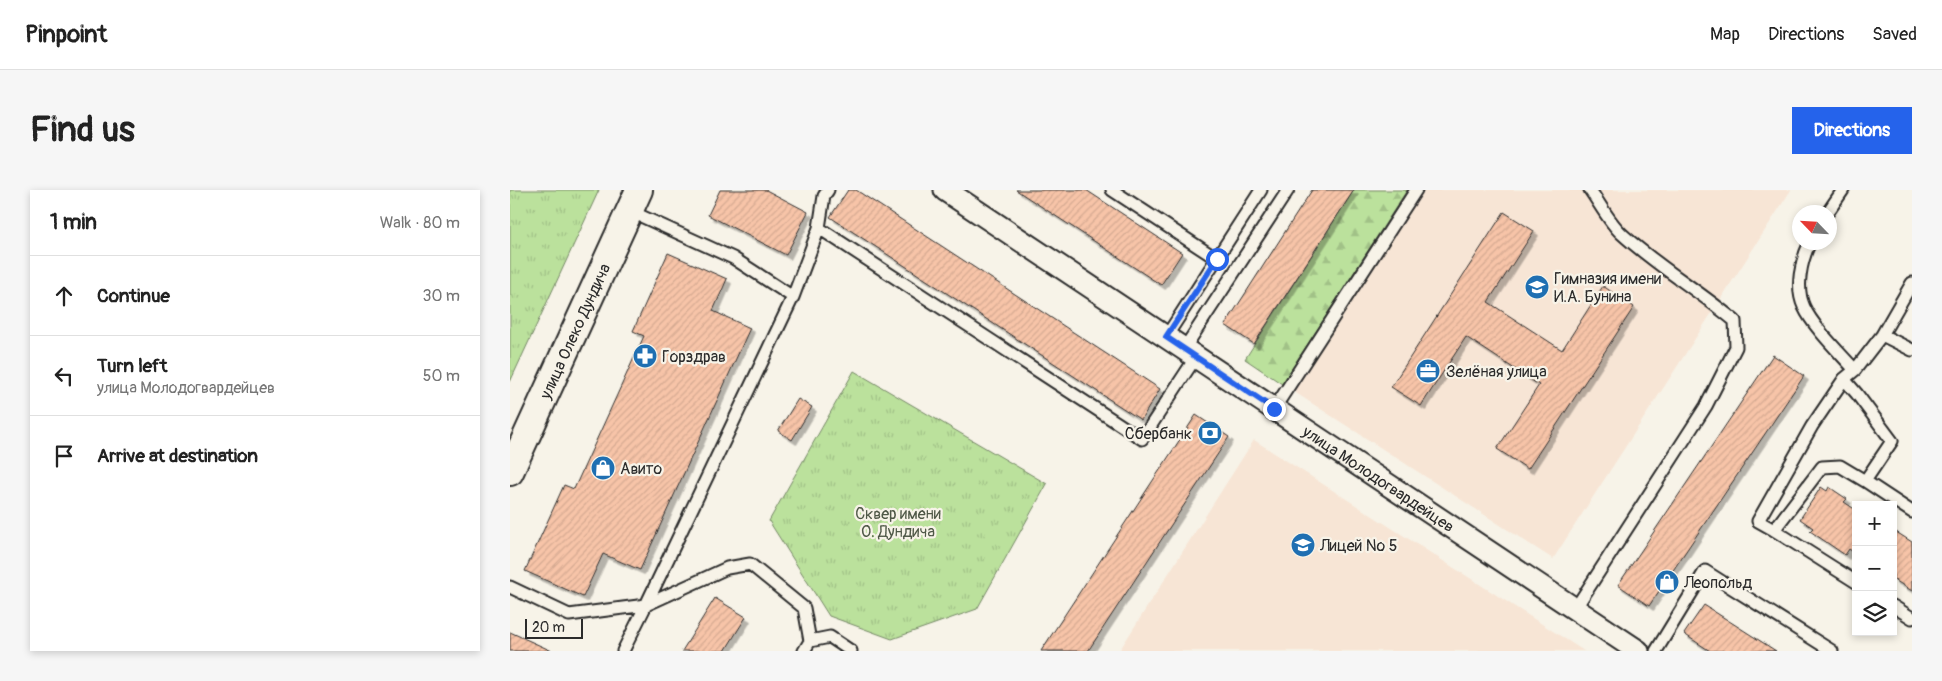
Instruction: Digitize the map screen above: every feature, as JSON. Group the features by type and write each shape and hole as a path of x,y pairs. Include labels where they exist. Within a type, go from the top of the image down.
{"street":[{"name":"улица Молодогвардейцев","path":"945,190 1638,651"},
{"name":"улица Олеко Дундича","path":"510,472 635,200"}],"lane":[{"path":"623,651 793,297 819,228 824,196 828,190"},
{"path":"1112,190 1217,259"},
{"path":"1166,337 1262,190"},
{"path":"819,228 1142,439 1190,353 1288,190"},
{"path":"1274,409 1416,190"},
{"path":"1575,609 1706,406 1736,347 1734,321 1711,300 1684,283 1620,232 1590,190"},
{"path":"1833,205 1843,190"},
{"path":"635,200 733,258 793,297"},
{"path":"1808,250 1799,278 1804,306 1825,336 1855,370"},
{"path":"1852,579 1758,521 1812,426 1844,379 1855,370 1882,335 1912,283"},
{"path":"1882,335 1912,350"},
{"path":"1844,379 1892,441 1865,481"},
{"path":"1774,530 1822,467 1840,466 1912,512"},
{"path":"510,587 569,615 646,606 727,568 750,564 804,608 807,646 830,637 851,651"},
{"path":"1656,651 1705,571 1832,651"},
{"path":"1897,609 1912,618"}],"shaded area":[{"name":"Гимназия имени И.А. Бунина","path":"1407,190 1791,190 1553,559 1282,384"},
{"name":"Лицей № 5","path":"1254,440 1584,651 1119,651"}],"green space":[{"path":"510,190 599,190 510,382"},
{"path":"1354,190 1407,190 1282,384 1245,359"},
{"name":"Сквер имени О. Дундича","path":"854,371 1047,484 977,609 892,639 829,616 769,521"}],"building":[{"path":"720,190 766,190 808,212 786,255 708,215"},
{"path":"848,190 856,190 1160,389 1141,420 830,217"},
{"path":"1016,190 1086,190 1182,253 1161,285"},
{"path":"1312,190 1354,190 1254,344 1225,325"},
{"path":"1504,212 1534,231 1488,302 1562,350 1603,286 1634,307 1528,469 1497,449 1539,385 1466,337 1421,406 1391,387"},
{"path":"668,253 727,279 713,311 750,328 640,570 603,554 583,597 525,571 564,485 574,489 644,336 633,331"},
{"path":"1773,355 1804,376 1649,606 1618,585"},
{"path":"798,399 812,407 792,440 778,431"},
{"path":"1196,415 1229,437 1088,651 1041,651"},
{"path":"1821,487 1827,491 1829,487 1847,499 1844,502 1852,507 1852,551 1849,549 1845,555 1810,531 1813,528 1800,519"},
{"path":"1897,533 1912,542 1912,591 1897,582"},
{"path":"715,598 746,617 725,651 682,651"},
{"path":"1704,605 1776,651 1710,651 1684,634"},
{"path":"510,632 552,651 510,651"}],"place":[{"name":"Гимназия имени И.А. Бунина","path":"1537,287"},
{"name":"Горздрав","path":"645,356"},
{"name":"Зелёная улица","path":"1428,371"},
{"name":"Сбербанк","path":"1210,433"},
{"name":"Авито","path":"603,468"},
{"name":"Лицей № 5","path":"1303,545"},
{"name":"Леопольд","path":"1667,582"}],"route":[{"path":"1217,259 1166,337 1274,409"}]}
